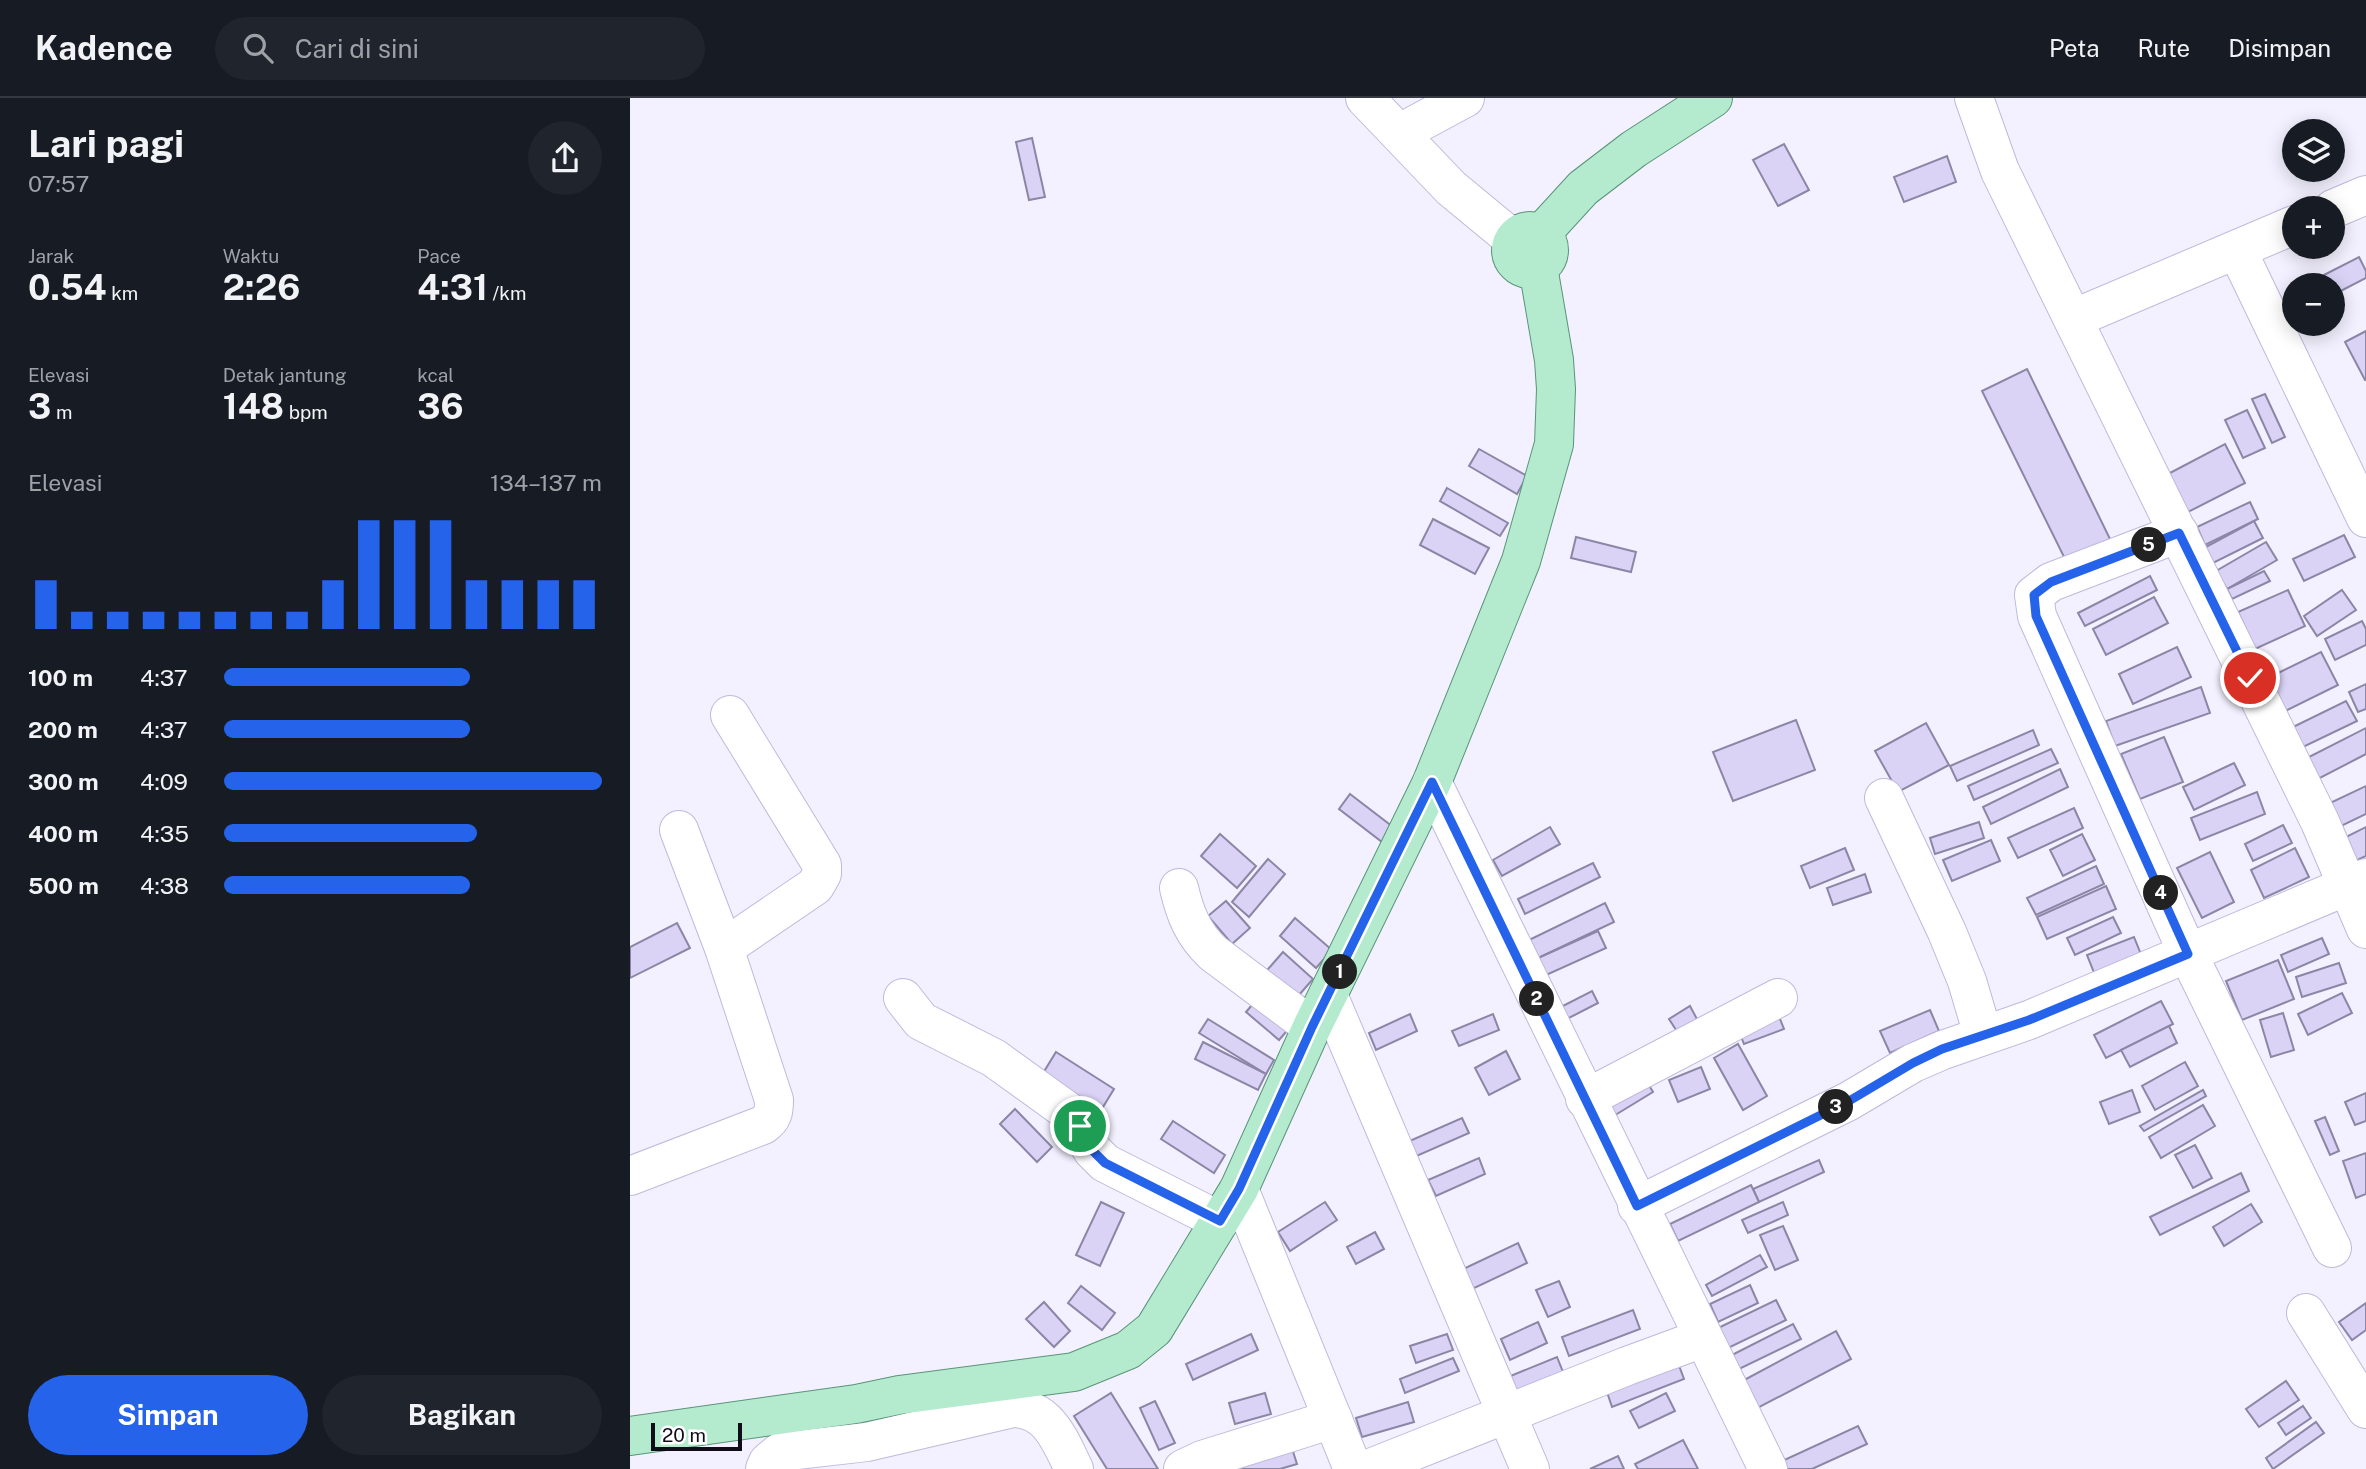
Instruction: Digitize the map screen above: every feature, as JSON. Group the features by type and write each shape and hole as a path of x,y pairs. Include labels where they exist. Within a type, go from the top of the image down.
{"main road":[{"path":"630,1436 856,1404 899,1395 1074,1372 1128,1350 1154,1329 1239,1189 1320,1011 1432,782 1521,561 1553,444 1556,389 1554,360 1531,247 1593,180 1634,149 1713,98"}],"street":[{"path":"1365,98 1451,188 1531,247"},
{"path":"1400,133 1465,98"},
{"path":"1974,98 2000,171 2320,822 2356,882 2366,929"},
{"path":"2345,204 2366,195"},
{"path":"2074,318 2282,230"},
{"path":"2237,250 2366,518"},
{"path":"2179,533 2051,582 2034,595 2036,616 2188,954 2332,1248"},
{"path":"724,948 815,886 822,874 821,865 730,715"},
{"path":"1432,782 1637,1206 1768,1469"},
{"path":"1884,798 1947,932 1967,981 1983,1035"},
{"path":"630,1176 763,1125 774,1111 774,1100 724,948 679,830"},
{"path":"1637,1206 1849,1101 1942,1049 2029,1020 2356,882"},
{"path":"1180,888 1190,925 1200,941 1213,953 1320,1011 1530,1469"},
{"path":"903,998 921,1021 995,1058 1073,1115 1092,1150 1105,1163 1220,1221"},
{"path":"1585,1099 1778,999"},
{"path":"1239,1189 1353,1469"},
{"path":"2306,1313 2366,1409"},
{"path":"1368,1469 1703,1338"},
{"path":"856,1404 870,1455"},
{"path":"765,1469 768,1462 779,1452 870,1455 1013,1408 1035,1411 1045,1420 1074,1469"},
{"path":"1183,1469 1202,1460 1333,1419"}],"building":[{"path":"1032,138 1045,197 1029,200 1016,142"},
{"path":"1784,144 1809,190 1778,206 1753,160"},
{"path":"1947,156 1956,182 1904,202 1894,177"},
{"path":"2359,257 2366,271 2366,278 2345,289 2345,273 2328,273"},
{"path":"2366,331 2366,380 2365,380 2345,342"},
{"path":"2027,369 2110,539 2066,561 1982,391"},
{"path":"2265,394 2285,437 2272,443 2252,399"},
{"path":"2247,410 2265,448 2243,458 2225,420"},
{"path":"2225,444 2245,483 2188,512 2168,474"},
{"path":"1479,449 1527,476 1517,494 1469,466"},
{"path":"1447,488 1508,523 1500,536 1440,501"},
{"path":"2250,502 2258,519 2205,545 2197,527"},
{"path":"1433,519 1489,548 1475,574 1420,545"},
{"path":"2254,521 2263,538 2213,563 2204,548"},
{"path":"2344,535 2355,557 2304,581 2293,559"},
{"path":"1576,537 1636,552 1631,572 1571,558"},
{"path":"2266,542 2277,560 2227,589 2216,571"},
{"path":"2264,571 2270,581 2232,599 2227,589"},
{"path":"2150,576 2157,590 2085,626 2078,613"},
{"path":"2288,590 2305,626 2255,649 2238,612"},
{"path":"2342,590 2356,610 2317,636 2304,616"},
{"path":"2154,597 2168,623 2106,655 2093,629"},
{"path":"2362,621 2366,629 2366,645 2335,660 2325,639"},
{"path":"2177,647 2191,677 2133,704 2119,674"},
{"path":"2321,652 2338,685 2281,713 2264,680"},
{"path":"2366,684 2366,709 2358,712 2349,692"},
{"path":"2201,687 2210,713 2115,746 2106,721"},
{"path":"2346,701 2357,721 2301,748 2291,728"},
{"path":"1796,720 1815,770 1733,801 1713,752"},
{"path":"1926,723 1949,765 1898,792 1875,751"},
{"path":"2366,728 2366,754 2318,779 2307,758"},
{"path":"2033,730 2039,745 1957,781 1950,766"},
{"path":"2164,737 2183,782 2140,799 2121,754"},
{"path":"2051,749 2058,763 1974,800 1968,786"},
{"path":"2234,763 2245,785 2194,810 2183,787"},
{"path":"2060,769 2068,787 1991,824 1983,807"},
{"path":"2366,786 2366,814 2339,827 2328,804"},
{"path":"2257,792 2265,814 2200,840 2191,818"},
{"path":"1350,794 1393,827 1382,842 1339,809"},
{"path":"2074,808 2083,828 2018,858 2008,838"},
{"path":"1979,822 1984,838 1935,854 1930,838"},
{"path":"2283,825 2292,843 2253,861 2245,844"},
{"path":"1550,827 1560,844 1502,876 1493,860"},
{"path":"2366,827 2366,856 2351,863 2340,840"},
{"path":"1220,834 1256,866 1237,888 1201,856"},
{"path":"2082,834 2095,860 2063,876 2050,850"},
{"path":"1991,840 2000,861 1952,881 1943,860"},
{"path":"1845,848 1854,870 1810,888 1801,866"},
{"path":"2295,848 2309,877 2264,898 2251,870"},
{"path":"2210,852 2234,902 2202,918 2177,868"},
{"path":"1268,859 1285,874 1249,917 1232,902"},
{"path":"1593,863 1600,877 1525,914 1518,899"},
{"path":"2096,866 2104,884 2036,915 2027,898"},
{"path":"1865,874 1871,892 1833,905 1827,888"},
{"path":"2106,886 2116,909 2047,939 2037,917"},
{"path":"1226,901 1250,928 1232,944 1208,916"},
{"path":"1605,903 1614,922 1536,959 1527,941"},
{"path":"2113,917 2121,933 2075,955 2067,938"},
{"path":"1295,918 1332,950 1316,968 1280,936"},
{"path":"677,923 690,948 630,978 630,947"},
{"path":"1598,931 1606,948 1544,976 1536,959"},
{"path":"2134,937 2142,957 2095,975 2087,955"},
{"path":"2322,938 2329,954 2288,972 2281,955"},
{"path":"1283,952 1313,979 1292,1003 1262,976"},
{"path":"2278,960 2294,999 2242,1020 2226,981"},
{"path":"2339,963 2346,983 2302,997 2296,977"},
{"path":"1592,991 1598,1003 1563,1021 1557,1009"},
{"path":"2342,993 2352,1013 2308,1035 2298,1014"},
{"path":"1259,997 1292,1025 1279,1040 1246,1012"},
{"path":"2161,1001 2173,1024 2106,1058 2094,1035"},
{"path":"1690,1006 1698,1021 1678,1033 1669,1019"},
{"path":"1776,1009 1784,1029 1744,1044 1736,1024"},
{"path":"1930,1010 1939,1031 1890,1053 1880,1031"},
{"path":"2283,1013 2294,1050 2271,1057 2260,1020"},
{"path":"1410,1014 1417,1031 1376,1050 1369,1033"},
{"path":"1493,1014 1499,1030 1459,1046 1452,1031"},
{"path":"1208,1019 1274,1060 1266,1074 1199,1033"},
{"path":"2169,1026 2177,1043 2130,1067 2121,1050"},
{"path":"1203,1042 1266,1074 1258,1090 1195,1059"},
{"path":"1738,1044 1767,1096 1743,1110 1714,1058"},
{"path":"1506,1051 1520,1079 1489,1095 1475,1068"},
{"path":"1056,1052 1114,1089 1095,1120 1037,1083"},
{"path":"2185,1062 2198,1086 2155,1110 2142,1086"},
{"path":"1701,1067 1710,1089 1678,1102 1669,1080"},
{"path":"1642,1074 1653,1092 1612,1117 1600,1098"},
{"path":"2132,1090 2140,1112 2109,1124 2100,1102"},
{"path":"2203,1090 2206,1096 2144,1131 2140,1126"},
{"path":"2366,1093 2366,1121 2355,1125 2345,1102"},
{"path":"2203,1105 2215,1126 2161,1158 2149,1137"},
{"path":"1015,1109 1052,1147 1037,1162 1000,1124"},
{"path":"2325,1117 2339,1151 2330,1155 2315,1121"},
{"path":"1462,1118 1469,1133 1412,1158 1405,1143"},
{"path":"1173,1121 1225,1155 1214,1173 1161,1139"},
{"path":"2195,1145 2212,1178 2193,1188 2175,1155"},
{"path":"2366,1153 2366,1194 2356,1198 2343,1161"},
{"path":"1479,1158 1485,1174 1436,1196 1428,1180"},
{"path":"1819,1160 1824,1172 1759,1202 1753,1189"},
{"path":"2241,1173 2249,1191 2160,1235 2150,1217"},
{"path":"1751,1185 1759,1202 1678,1241 1670,1224"},
{"path":"1101,1202 1124,1213 1100,1266 1076,1255"},
{"path":"1325,1202 1337,1220 1290,1251 1278,1232"},
{"path":"1783,1202 1788,1215 1748,1233 1742,1220"},
{"path":"2251,1204 2262,1222 2224,1246 2213,1227"},
{"path":"1783,1226 1798,1260 1775,1270 1760,1235"},
{"path":"1375,1232 1384,1249 1356,1264 1347,1247"},
{"path":"1518,1243 1527,1263 1468,1291 1459,1271"},
{"path":"1760,1255 1767,1267 1712,1296 1706,1285"},
{"path":"1559,1281 1570,1307 1548,1317 1536,1290"},
{"path":"1750,1285 1758,1303 1718,1322 1710,1304"},
{"path":"1081,1286 1115,1313 1102,1330 1068,1303"},
{"path":"1776,1300 1786,1320 1724,1350 1714,1330"},
{"path":"1044,1302 1070,1331 1054,1347 1026,1319"},
{"path":"2366,1303 2366,1330 2352,1340 2339,1322"},
{"path":"1633,1310 1640,1329 1569,1356 1562,1337"},
{"path":"1538,1322 1547,1343 1510,1360 1501,1339"},
{"path":"1793,1324 1801,1339 1735,1371 1728,1357"},
{"path":"1836,1331 1851,1359 1748,1413 1733,1386"},
{"path":"1251,1334 1258,1350 1193,1380 1186,1364"},
{"path":"1447,1334 1453,1350 1416,1363 1410,1346"},
{"path":"1557,1357 1563,1372 1515,1392 1508,1377"},
{"path":"1453,1358 1459,1371 1405,1393 1400,1379"},
{"path":"1678,1363 1684,1379 1612,1407 1607,1392"},
{"path":"2286,1381 2299,1400 2259,1427 2246,1409"},
{"path":"1111,1393 1158,1469 1107,1469 1074,1416"},
{"path":"1265,1393 1271,1414 1235,1424 1229,1403"},
{"path":"1666,1393 1675,1411 1639,1428 1630,1411"},
{"path":"1155,1401 1175,1443 1159,1450 1140,1408"},
{"path":"1408,1402 1414,1422 1362,1437 1356,1418"},
{"path":"2303,1406 2311,1418 2286,1435 2278,1423"},
{"path":"2316,1422 2324,1433 2273,1469 2266,1458"},
{"path":"1858,1426 1867,1444 1812,1469 1783,1469 1780,1462"},
{"path":"1289,1439 1297,1464 1280,1469 1224,1469"},
{"path":"1683,1440 1698,1469 1638,1469 1635,1464"},
{"path":"1618,1456 1624,1469 1590,1469"}],"route":[{"path":"1080,1126 1092,1150 1105,1163 1220,1221 1239,1189 1312,1027 1432,782 1637,1206 1849,1101 1942,1049 2029,1020 2188,954 2036,616 2034,595 2051,582 2179,533 2250,678"}]}
